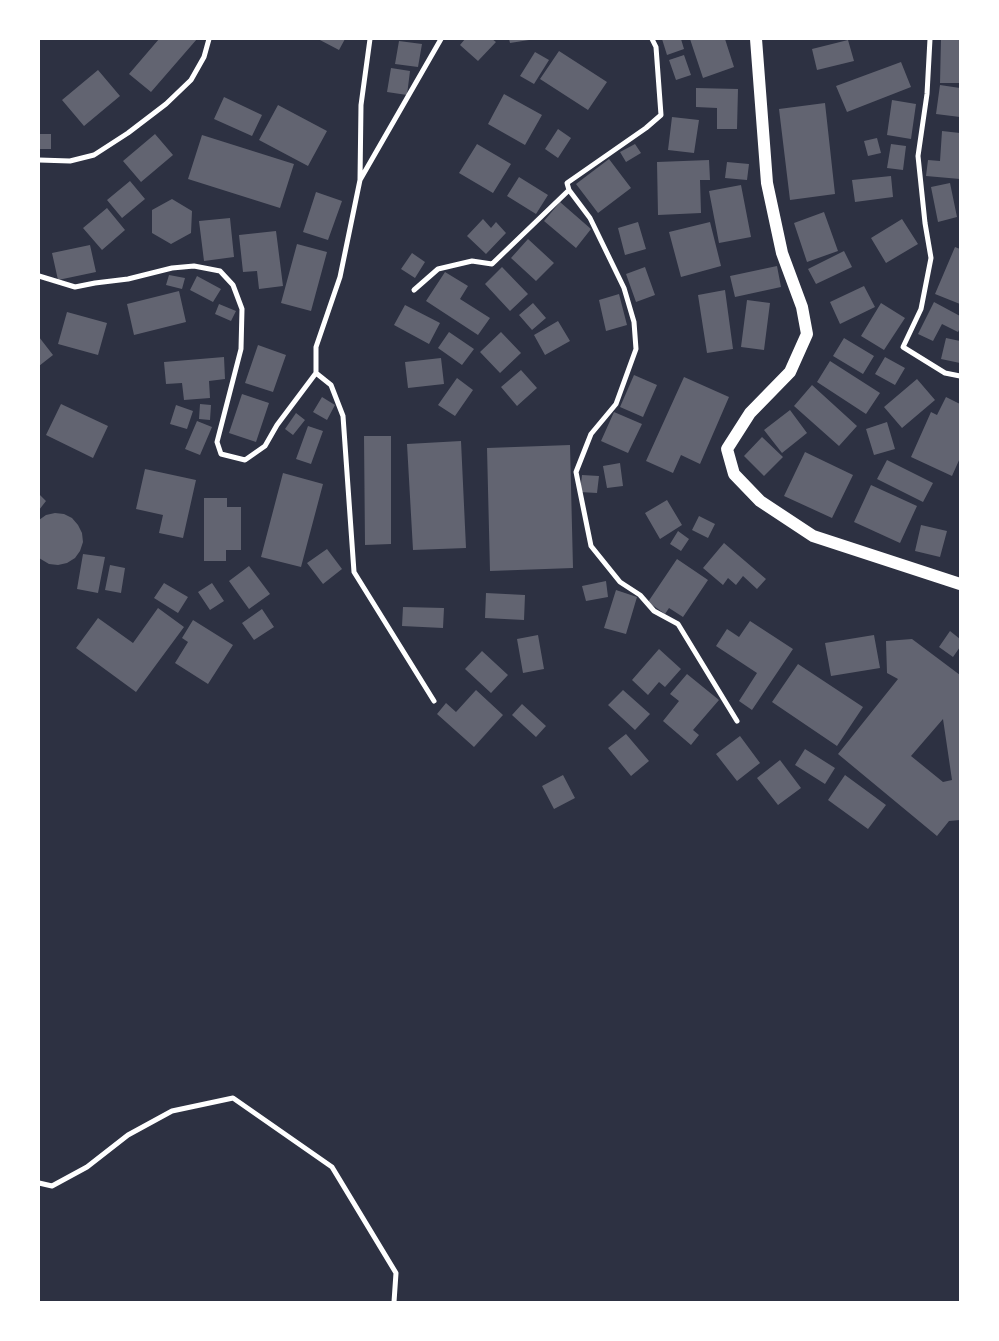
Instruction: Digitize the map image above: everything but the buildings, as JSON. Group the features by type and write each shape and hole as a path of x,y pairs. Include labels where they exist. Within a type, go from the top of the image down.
{"main road":[{"path":"756,39 768,183 782,252 802,307 807,334 790,372 750,413 727,449 734,474 760,501 812,536 960,584"}],"street":[{"path":"39,160 70,161 94,155 128,133 166,104 191,80 204,57 209,39"},
{"path":"39,276 75,287 128,279 172,268 194,266 220,271 233,285 242,309 241,350 217,442 221,454 245,460 265,446 277,425 316,373 316,347 340,277 360,180 361,105 370,39"},
{"path":"360,180 441,39"},
{"path":"652,39 656,47 661,115 646,128 567,183 569,190 590,218 624,288 634,322 636,349 616,404 591,434 576,472 590,546 620,582 640,595 654,611 678,624 737,721"},
{"path":"930,39 927,94 918,156 925,223 931,258 920,309 903,347 945,373 960,376"},
{"path":"414,290 438,269 472,261 492,264 569,190"},
{"path":"316,373 331,385 342,416 354,572 434,702"},
{"path":"39,1183 52,1186 87,1167 128,1135 172,1111 233,1098 332,1167 396,1273 394,1302"}]}
